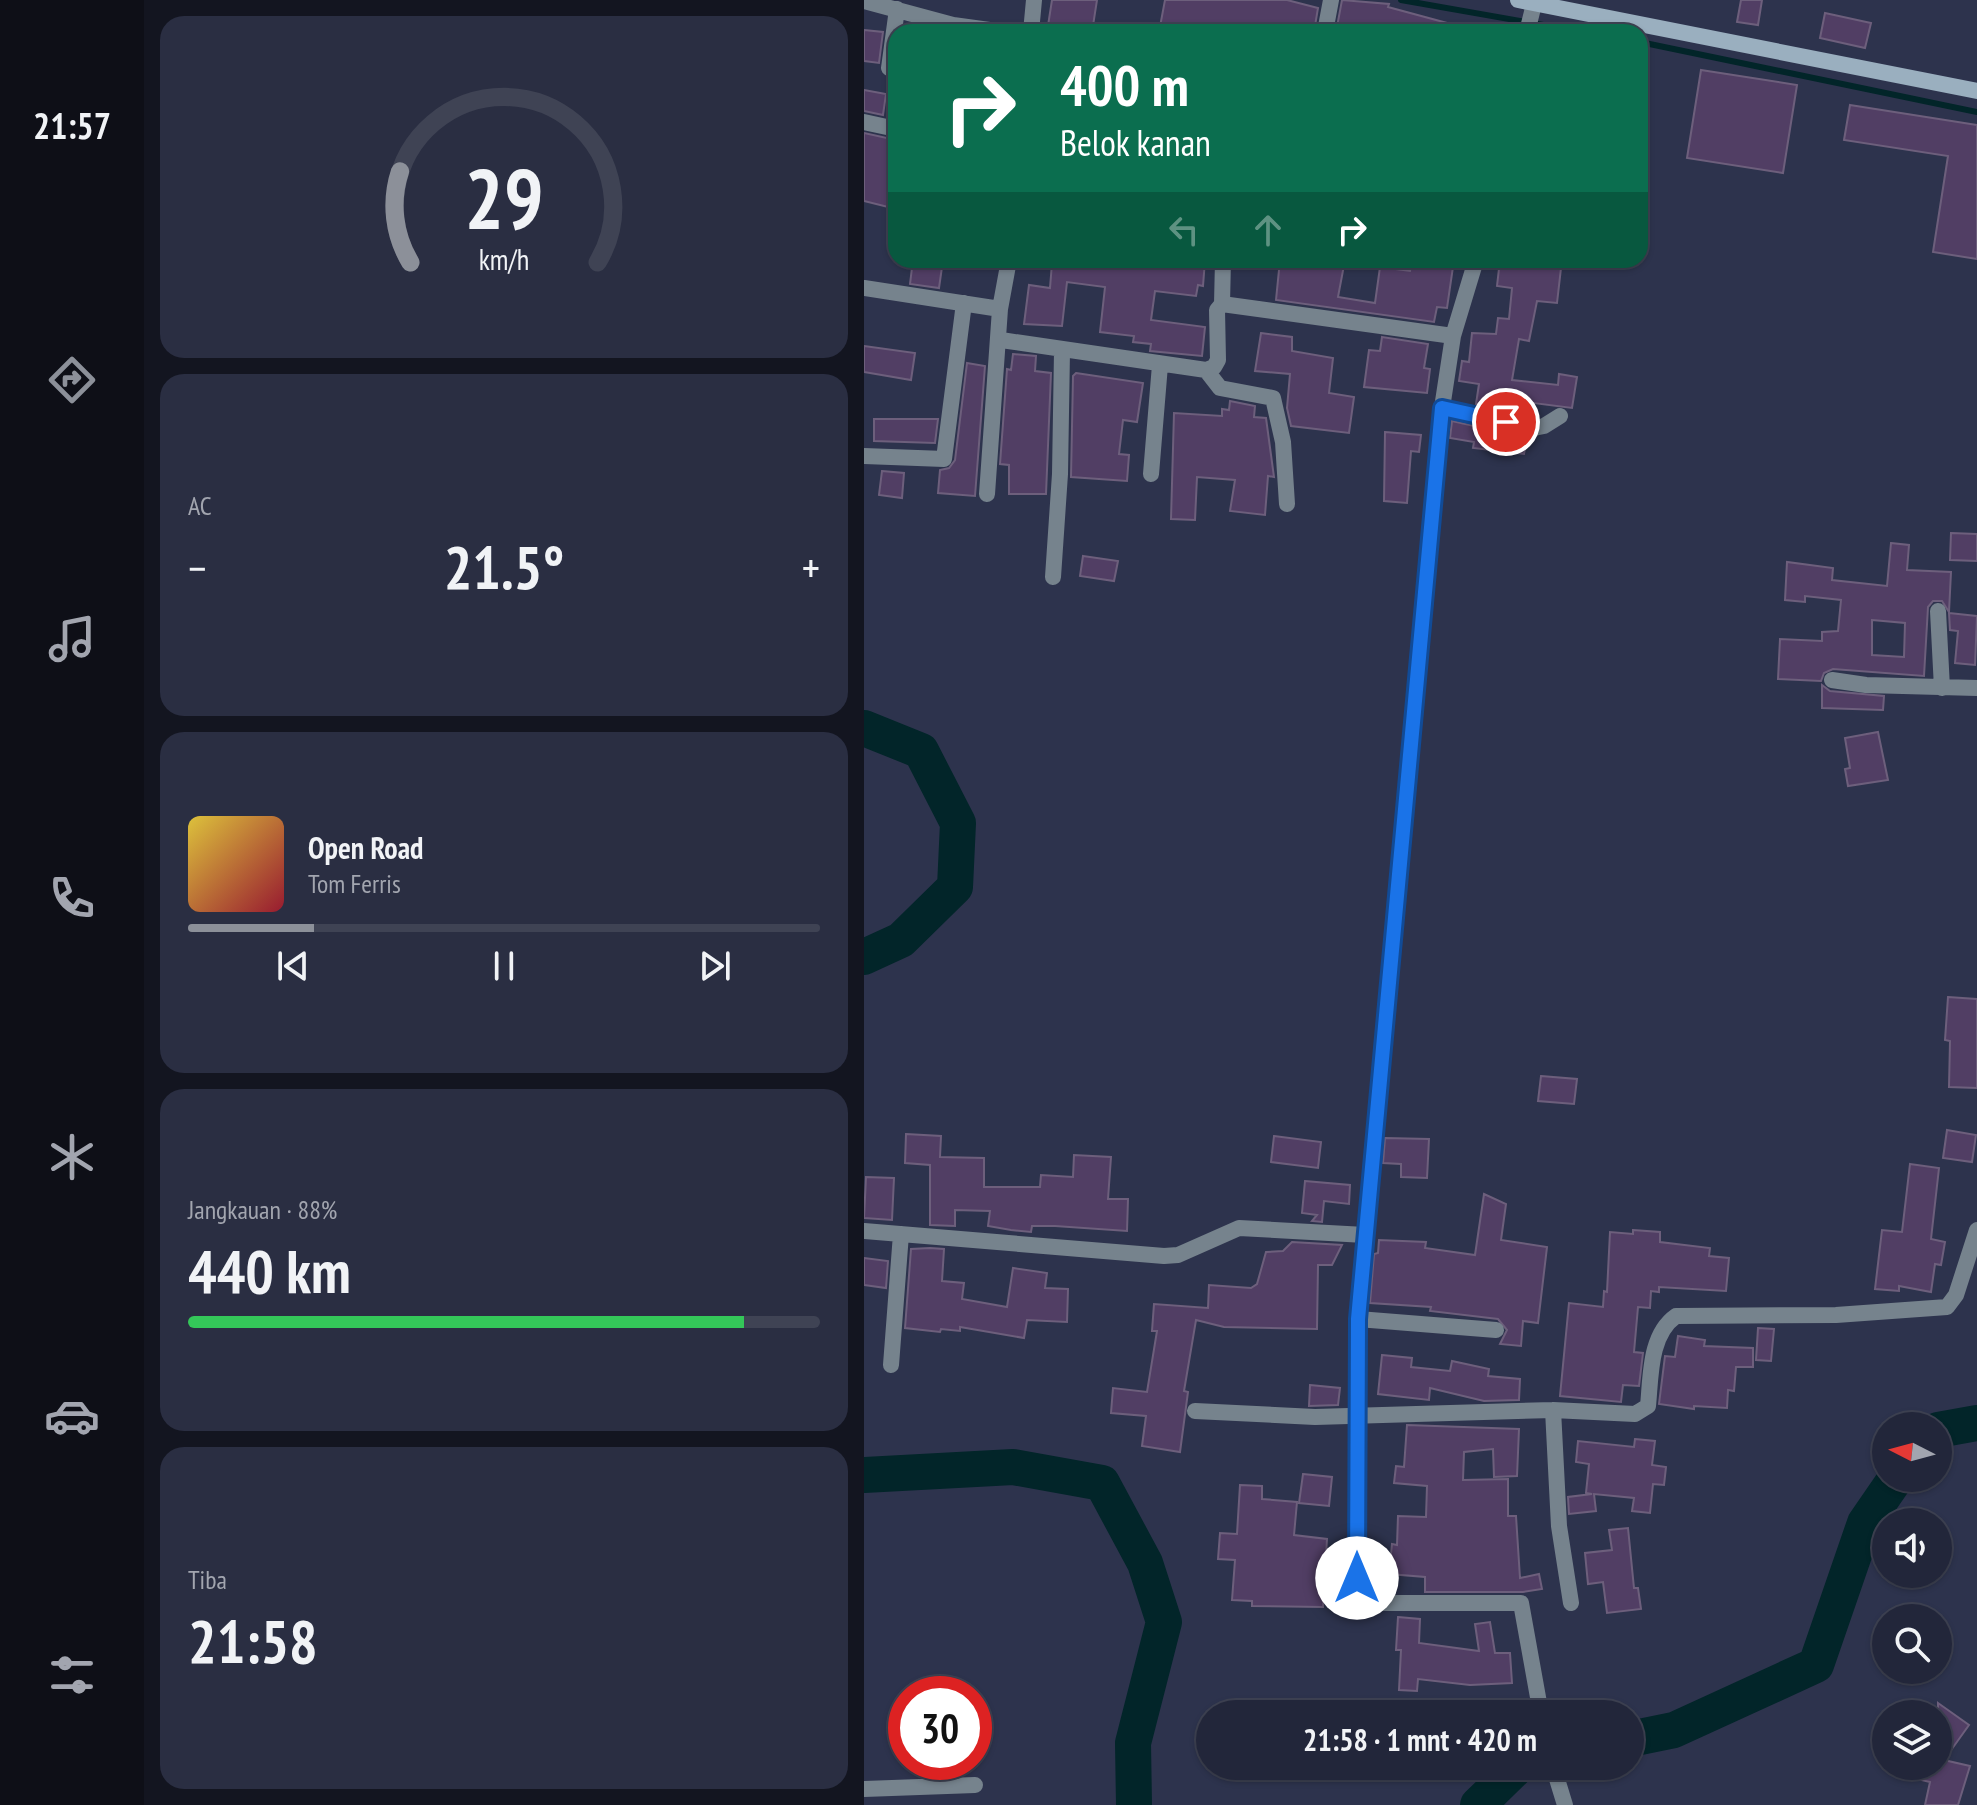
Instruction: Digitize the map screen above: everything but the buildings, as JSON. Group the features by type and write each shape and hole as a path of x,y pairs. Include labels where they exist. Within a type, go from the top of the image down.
{"street":[{"path":"1032,24 1034,0"},
{"path":"1326,24 1331,0"},
{"path":"864,1 950,24"},
{"path":"1528,5 1627,24"},
{"path":"895,24 897,9"},
{"path":"1648,28 1977,91"},
{"path":"864,122 888,127"},
{"path":"987,494 1001,340 1000,309 1008,268"},
{"path":"1001,340 1206,370 1214,367 1218,360 1217,310 1222,304 1223,268"},
{"path":"1474,268 1453,336 1442,408 1365,1235 1358,1319 1357,1578 1362,1589 1382,1603 1521,1603 1538,1700"},
{"path":"864,288 1000,309"},
{"path":"864,456 944,459 964,303"},
{"path":"1222,304 1453,336"},
{"path":"1053,577 1060,474 1062,351"},
{"path":"1151,474 1160,365"},
{"path":"1206,370 1220,388 1273,398 1283,442 1287,504"},
{"path":"1442,408 1534,428 1560,416"},
{"path":"1938,611 1942,688"},
{"path":"1832,680 1977,688"},
{"path":"864,1231 1164,1256 1178,1255 1239,1228 1365,1235"},
{"path":"1195,1411 1315,1417 1553,1410 1641,1411 1648,1406 1654,1351 1669,1321 1676,1316 1836,1315 1947,1307 1956,1295 1977,1230"},
{"path":"891,1365 901,1234"},
{"path":"1358,1319 1496,1330"},
{"path":"1553,1410 1559,1526 1571,1603"},
{"path":"1557,1780 1565,1805"},
{"path":"864,1789 975,1785"}],"waterway":[{"path":"1401,0 1538,24"},
{"path":"1648,44 1977,112"},
{"path":"864,728 921,751 958,823 955,887 901,940 864,957"},
{"path":"1952,1427 1977,1423"},
{"path":"864,1475 1013,1467 1102,1483 1145,1563 1164,1622 1133,1743 1134,1805"},
{"path":"1644,1736 1674,1730 1816,1665 1865,1523 1886,1492"},
{"path":"1478,1805 1504,1780"}],"route":[{"path":"1357,1578 1358,1319 1442,408 1506,422"}]}
